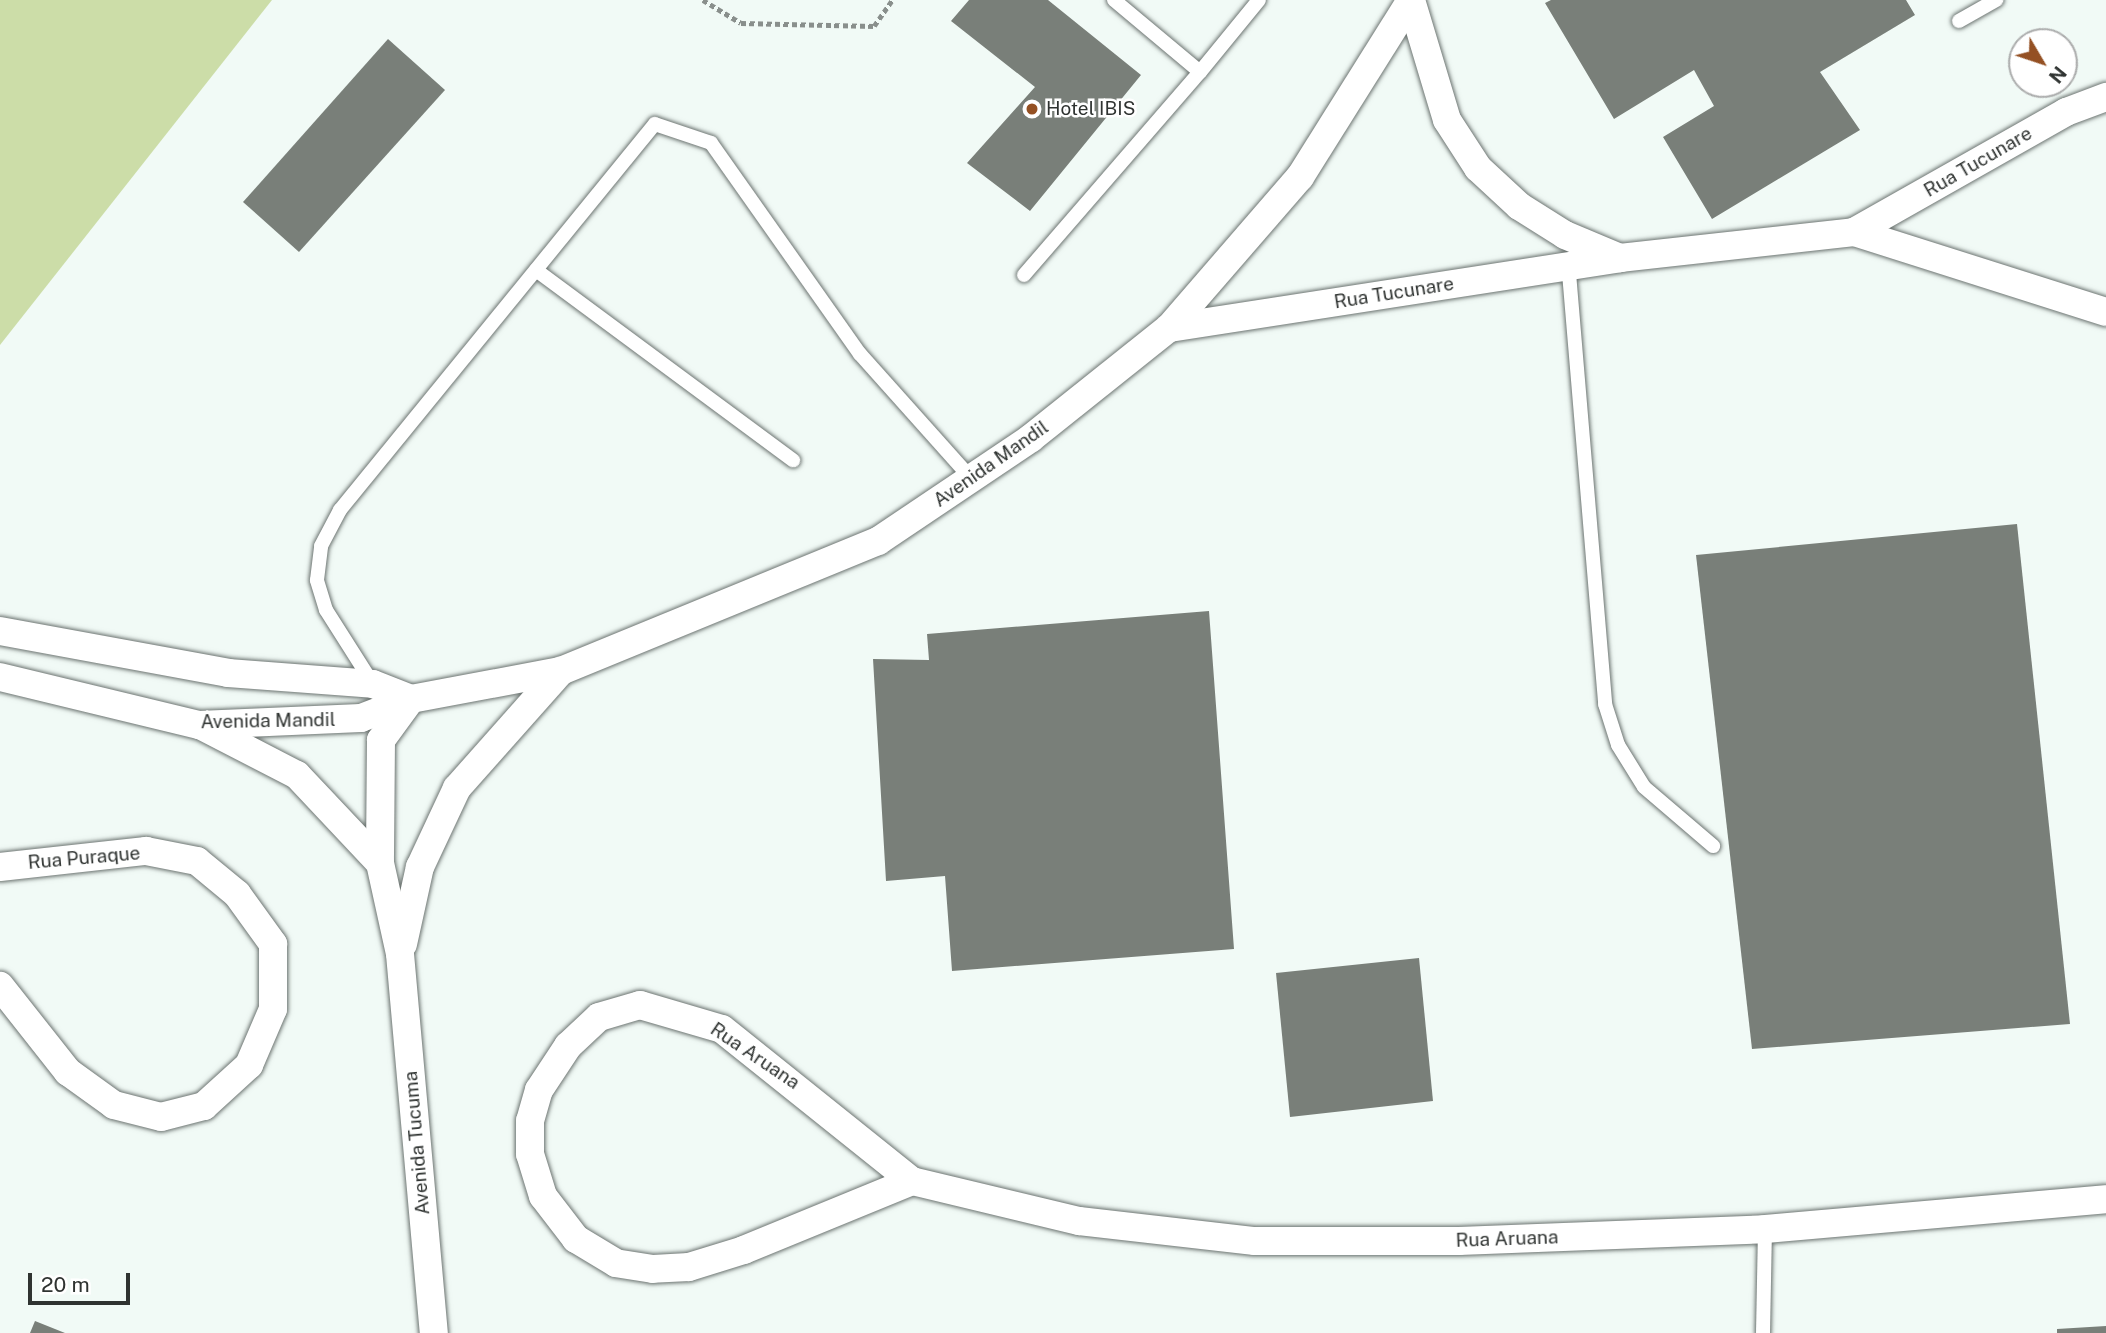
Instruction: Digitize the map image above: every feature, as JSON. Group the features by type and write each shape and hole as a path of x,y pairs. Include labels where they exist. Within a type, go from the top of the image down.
{"street":[{"name":"Rua Tucunare","path":"1411,0 1447,120 1478,168 1519,206 1565,236 1620,258"},
{"name":"Avenida Mandil","path":"0,677 199,725 361,718 411,699 561,671 878,541 971,478 1169,328 1300,177 1411,0"},
{"name":"Rua Tucunare","path":"1854,233 2066,112 2106,97"},
{"name":"Rua Tucunare","path":"1169,328 1620,258 1854,233 2106,312"},
{"name":"Avenida Mandil","path":"0,631 228,673 373,684 411,699"},
{"name":"Avenida Tucuma","path":"400,954 420,867 457,788 561,671"},
{"name":"Avenida Tucuma","path":"411,699 381,740 380,863 400,954 434,1333"},
{"path":"199,725 297,775 380,863"},
{"name":"Rua Puraque","path":"0,867 146,851 197,861 237,894 273,944 273,1009 249,1065 204,1106 160,1117 114,1105 68,1072 0,986"},
{"name":"Rua Aruana","path":"912,1181 744,1250 690,1267 653,1269 617,1263 576,1239 543,1196 530,1154 530,1121 539,1090 568,1046 599,1017 640,1004 722,1029 912,1181 1079,1221 1255,1241 1459,1241 1765,1229 2106,1199"}],"lane":[{"path":"1114,0 1199,72"},
{"path":"1024,275 1259,0"},
{"path":"1959,21 1996,0"},
{"path":"373,684 326,610 317,580 321,547 341,510 655,124 710,144 860,354 971,478"},
{"path":"1565,236 1605,704 1618,745 1644,787 1713,846"},
{"path":"536,270 793,460"},
{"path":"1763,1333 1765,1229"}],"path":[{"path":"704,0 741,23 874,26 892,0"}],"green space":[{"path":"0,0 272,0 0,345"}],"building":[{"path":"969,0 1048,0 1141,75 1030,211 967,163 1035,87 951,21"},
{"path":"1551,0 1906,0 1915,15 1820,72 1860,130 1712,219 1663,137 1714,106 1694,70 1614,119 1545,3"},
{"path":"388,39 445,90 299,252 243,202"},
{"path":"2017,524 2070,1024 1752,1049 1696,555"},
{"path":"1209,611 1234,949 952,971 945,876 886,881 873,659 929,660 927,634"},
{"path":"1419,958 1433,1101 1290,1117 1276,973"},
{"path":"35,1321 65,1333 30,1333"},
{"path":"2106,1326 2106,1333 2057,1333 2057,1329"}],"place":[{"name":"Hotel IBIS","path":"1032,109"}]}
